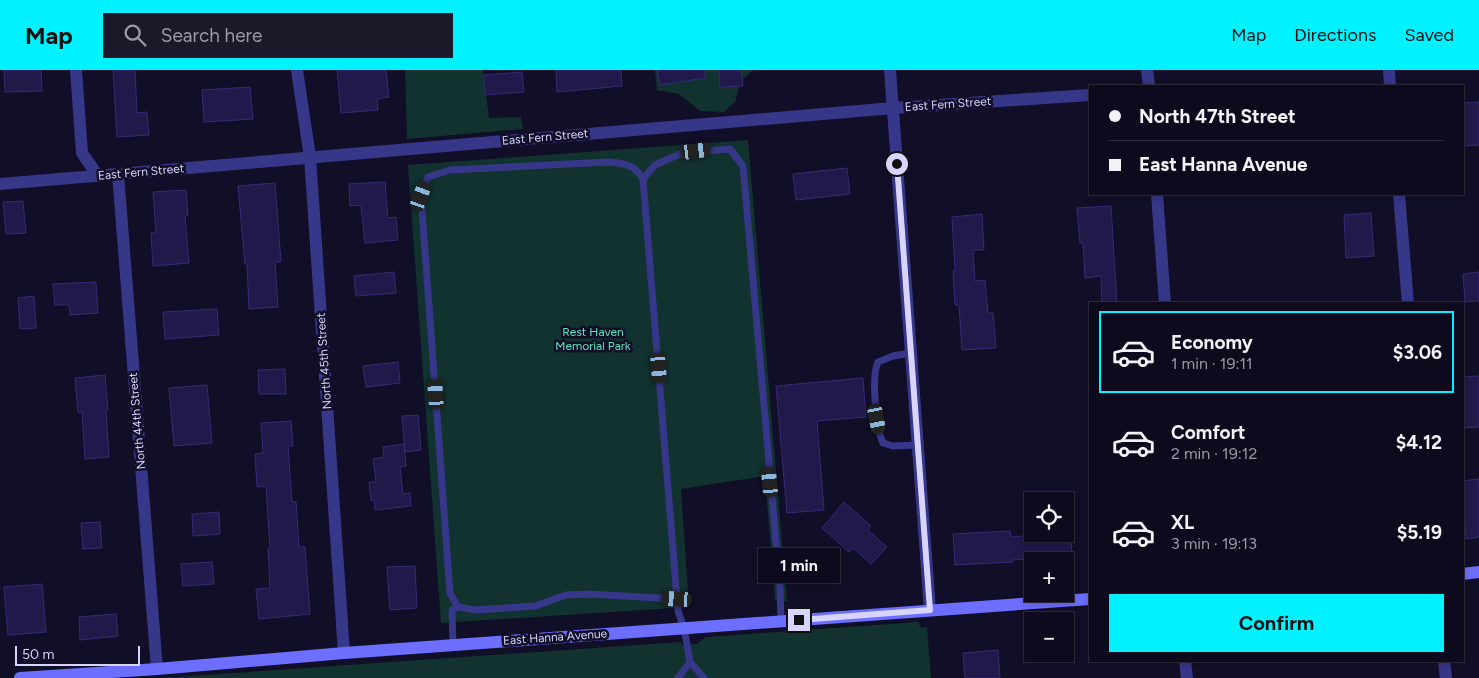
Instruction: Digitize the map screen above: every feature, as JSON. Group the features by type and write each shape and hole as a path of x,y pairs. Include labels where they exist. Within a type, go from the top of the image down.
{"street":[{"path":"76,70 82,153 98,176"},
{"name":"North 45th Street","path":"296,70 310,157 344,652"},
{"path":"890,70 930,610"},
{"path":"1147,70 1148,85"},
{"path":"1389,70 1390,85"},
{"name":"East Fern Street","path":"0,184 893,108 1089,95"},
{"name":"North 44th Street","path":"118,174 157,669"},
{"path":"1157,195 1165,302"},
{"path":"1399,195 1408,302"},
{"path":"1464,574 1479,572"},
{"name":"East Hanna Avenue","path":"20,678 157,669 344,652 1089,599"},
{"path":"1185,662 1186,678"},
{"path":"1444,662 1446,678"}],"lane":[{"path":"643,179 655,165 682,153 730,149 743,166 780,588 780,621"},
{"path":"458,608 450,593 421,196 428,177 450,170 609,162 627,164 637,170 643,179 678,612 684,628 690,662 704,678"},
{"path":"911,353 893,356 878,362 874,374 877,419 883,443 894,446 918,445"},
{"path":"453,645 452,610 458,608 476,610 535,606 566,595 589,594 677,599"},
{"path":"678,678 690,662"}],"green space":[{"path":"405,70 483,70 489,118 521,117 523,129 407,139"},
{"path":"655,70 753,70 741,81 735,102 724,112 700,111 679,94 657,90"},
{"name":"Rest Haven Memorial Park","path":"748,140 787,601 775,601 765,476 681,489 689,607 441,623 408,165"},
{"path":"919,622 920,628 927,627 931,678 162,678 681,642 682,645 697,644 706,637"}],"building":[{"path":"4,70 41,70 42,91 5,92"},
{"path":"113,70 135,70 137,113 147,112 149,135 117,137"},
{"path":"337,70 386,70 389,97 377,99 378,110 341,113"},
{"path":"556,70 621,70 622,86 557,92"},
{"path":"657,70 705,70 705,78 660,85"},
{"path":"719,70 741,70 743,86 720,87"},
{"path":"522,72 524,92 485,95 484,75"},
{"path":"250,87 253,119 204,122 202,90"},
{"path":"1479,102 1479,145 1464,146 1464,103"},
{"path":"847,168 850,194 796,200 793,174"},
{"path":"385,182 388,218 396,217 398,240 365,243 361,205 350,206 349,184"},
{"path":"275,183 281,262 275,262 278,307 249,309 247,264 245,264 238,186"},
{"path":"186,190 188,215 185,216 189,263 153,266 151,233 156,233 153,192"},
{"path":"23,201 26,233 6,234 3,202"},
{"path":"1111,206 1117,302 1102,302 1101,276 1085,278 1083,243 1080,243 1077,208"},
{"path":"1371,213 1374,256 1346,258 1344,215"},
{"path":"982,214 984,250 973,250 975,281 985,280 988,313 993,313 996,348 962,350 959,305 955,305 952,217"},
{"path":"394,272 396,293 356,296 354,276"},
{"path":"1479,272 1479,301 1465,302 1463,274"},
{"path":"96,282 98,313 70,315 69,305 55,305 53,284"},
{"path":"34,296 36,328 20,329 18,298"},
{"path":"217,309 219,335 165,339 163,312"},
{"path":"398,362 400,383 366,387 363,366"},
{"path":"285,369 286,394 259,394 258,370"},
{"path":"105,375 109,457 85,459 82,412 78,412 75,378"},
{"path":"1479,376 1479,427 1464,428 1464,377"},
{"path":"863,378 866,417 817,421 824,510 787,513 776,386"},
{"path":"207,385 212,443 174,446 169,388"},
{"path":"418,415 421,450 405,452 402,416"},
{"path":"291,421 293,446 288,446 292,502 296,502 299,547 305,547 310,614 259,619 256,589 270,588 268,549 270,549 266,486 257,487 255,454 263,453 261,423"},
{"path":"404,444 406,466 400,467 403,494 410,493 411,506 375,510 374,500 371,501 369,482 376,482 373,459 384,457 383,447"},
{"path":"1479,479 1479,537 1466,539 1464,510 1464,481"},
{"path":"844,502 871,526 868,530 887,547 871,564 853,548 849,552 822,528"},
{"path":"219,512 220,534 193,536 192,514"},
{"path":"100,522 102,548 83,549 81,523"},
{"path":"1010,531 1011,537 1024,536 1024,542 1071,542 1072,552 1024,552 1024,559 1012,560 1013,562 955,565 953,534"},
{"path":"212,562 214,584 183,586 181,564"},
{"path":"415,566 417,608 390,610 387,567"},
{"path":"42,584 46,632 8,635 4,587"},
{"path":"116,614 118,636 80,640 79,617"},
{"path":"998,650 1000,678 965,678 963,653"}],"route":[{"path":"799,620 930,610 897,164"}]}
